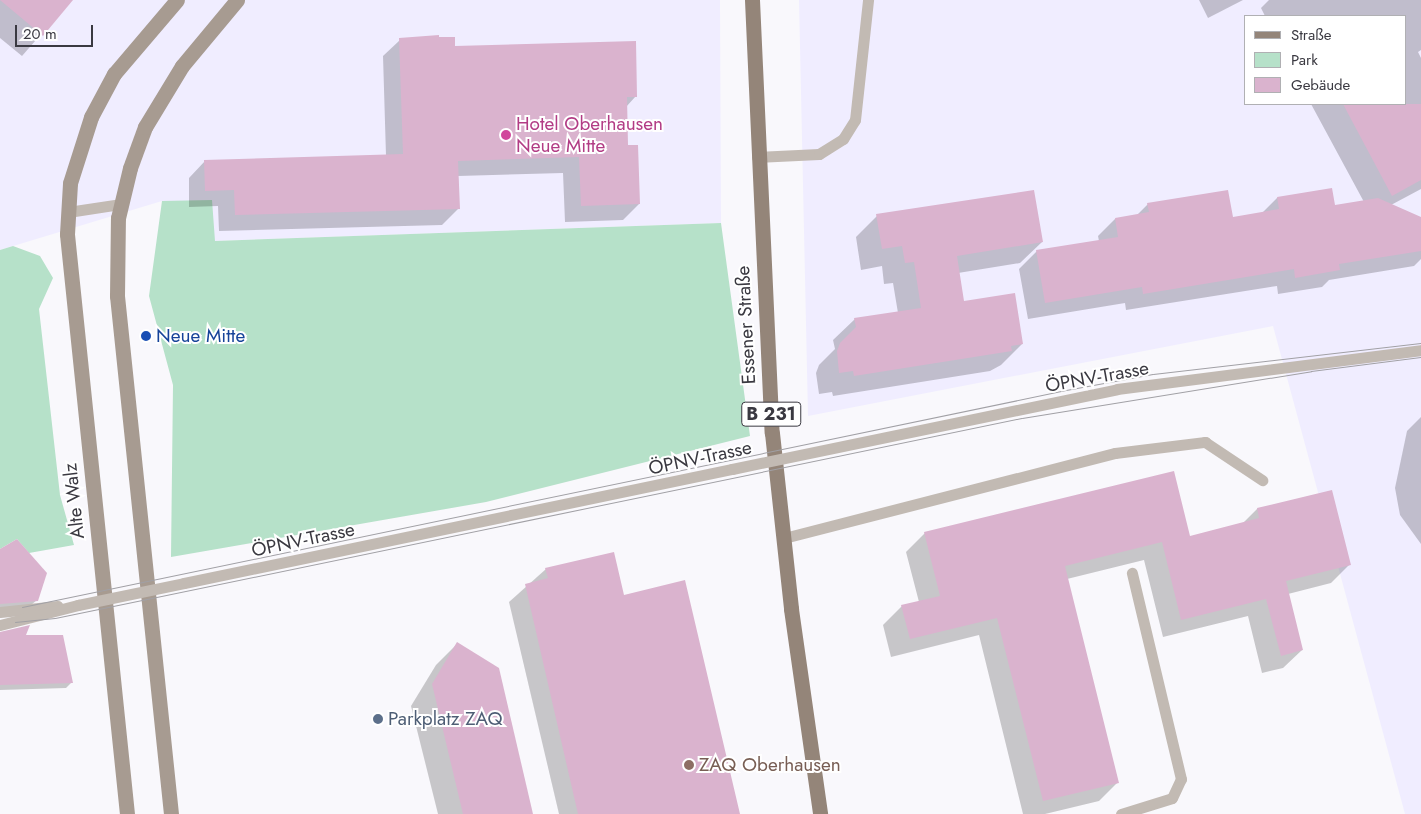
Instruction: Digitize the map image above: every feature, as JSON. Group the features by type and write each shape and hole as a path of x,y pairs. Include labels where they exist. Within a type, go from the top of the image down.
{"main road":[{"name":"Essener Straße","path":"751,4 772,433 820,814"}],"street":[{"name":"Alte Walz","path":"127,814 68,257 68,212 70,183 91,117 114,74 178,0"},
{"path":"171,814 117,296 120,204 144,127 164,92 204,36 237,0"}],"lane":[{"path":"757,157 819,154 844,140 855,120 868,0"},
{"path":"68,212 120,204"},
{"name":"ÖPNV-Trasse","path":"78,605 1118,389 1421,350"},
{"path":"784,538 1133,450 1205,442 1262,480"},
{"path":"1121,814 1172,798 1181,779 1132,573"},
{"path":"0,612 22,607 78,605"},
{"path":"0,625 78,605"}],"shaded area":[{"path":"0,0 720,0 721,223 215,241 162,201 0,250"},
{"path":"799,0 1421,0 1421,814 1405,814 1273,326 808,416"}],"green space":[{"path":"212,200 215,241 721,223 750,436 486,502 171,557 173,385 149,296 162,201"},
{"path":"13,246 40,256 53,278 39,309 60,495 74,545 29,553 17,539 0,549 0,250"}],"building":[{"path":"0,0 73,0 43,36"},
{"name":"Hotel Oberhausen Neue Mitte","path":"439,35 439,37 455,37 455,46 636,41 637,97 627,97 628,145 638,145 640,204 581,206 579,157 458,161 460,209 235,215 234,190 205,191 204,160 403,154 399,38"},
{"path":"1421,104 1421,180 1392,196 1344,105"},
{"path":"1332,188 1335,205 1378,198 1421,217 1421,251 1339,264 1340,270 1295,278 1294,269 1143,294 1142,287 1045,303 1036,250 1118,237 1115,218 1149,212 1147,203 1228,190 1233,217 1279,209 1277,197"},
{"path":"1034,190 1043,242 957,256 964,301 1015,293 1023,344 1011,346 1012,351 854,376 853,371 839,373 837,351 840,343 856,327 854,318 921,308 914,262 905,263 902,246 882,249 876,214"},
{"path":"1174,471 1190,536 1259,518 1257,508 1332,490 1351,565 1286,581 1303,650 1281,656 1266,599 1181,620 1162,542 1065,566 1119,783 1043,801 997,618 910,639 901,605 940,596 924,532"},
{"path":"17,539 47,573 38,601 0,604 0,549"},
{"path":"614,552 624,595 685,580 740,814 578,814 525,584 548,578 545,568"},
{"path":"30,625 26,635 63,635 73,683 0,685 0,632"},
{"path":"457,642 499,668 533,814 463,814 432,684"}],"tram line":[{"path":"22,607 1066,390 1153,374 1421,343"},
{"path":"15,622 55,618 1022,418 1311,371 1421,357"}],"place":[{"name":"Hotel Oberhausen Neue Mitte","path":"506,135"},
{"name":"Neue Mitte","path":"146,336"},
{"name":"Parkplatz ZAQ","path":"378,719"},
{"name":"ZAQ Oberhausen","path":"689,765"}]}
